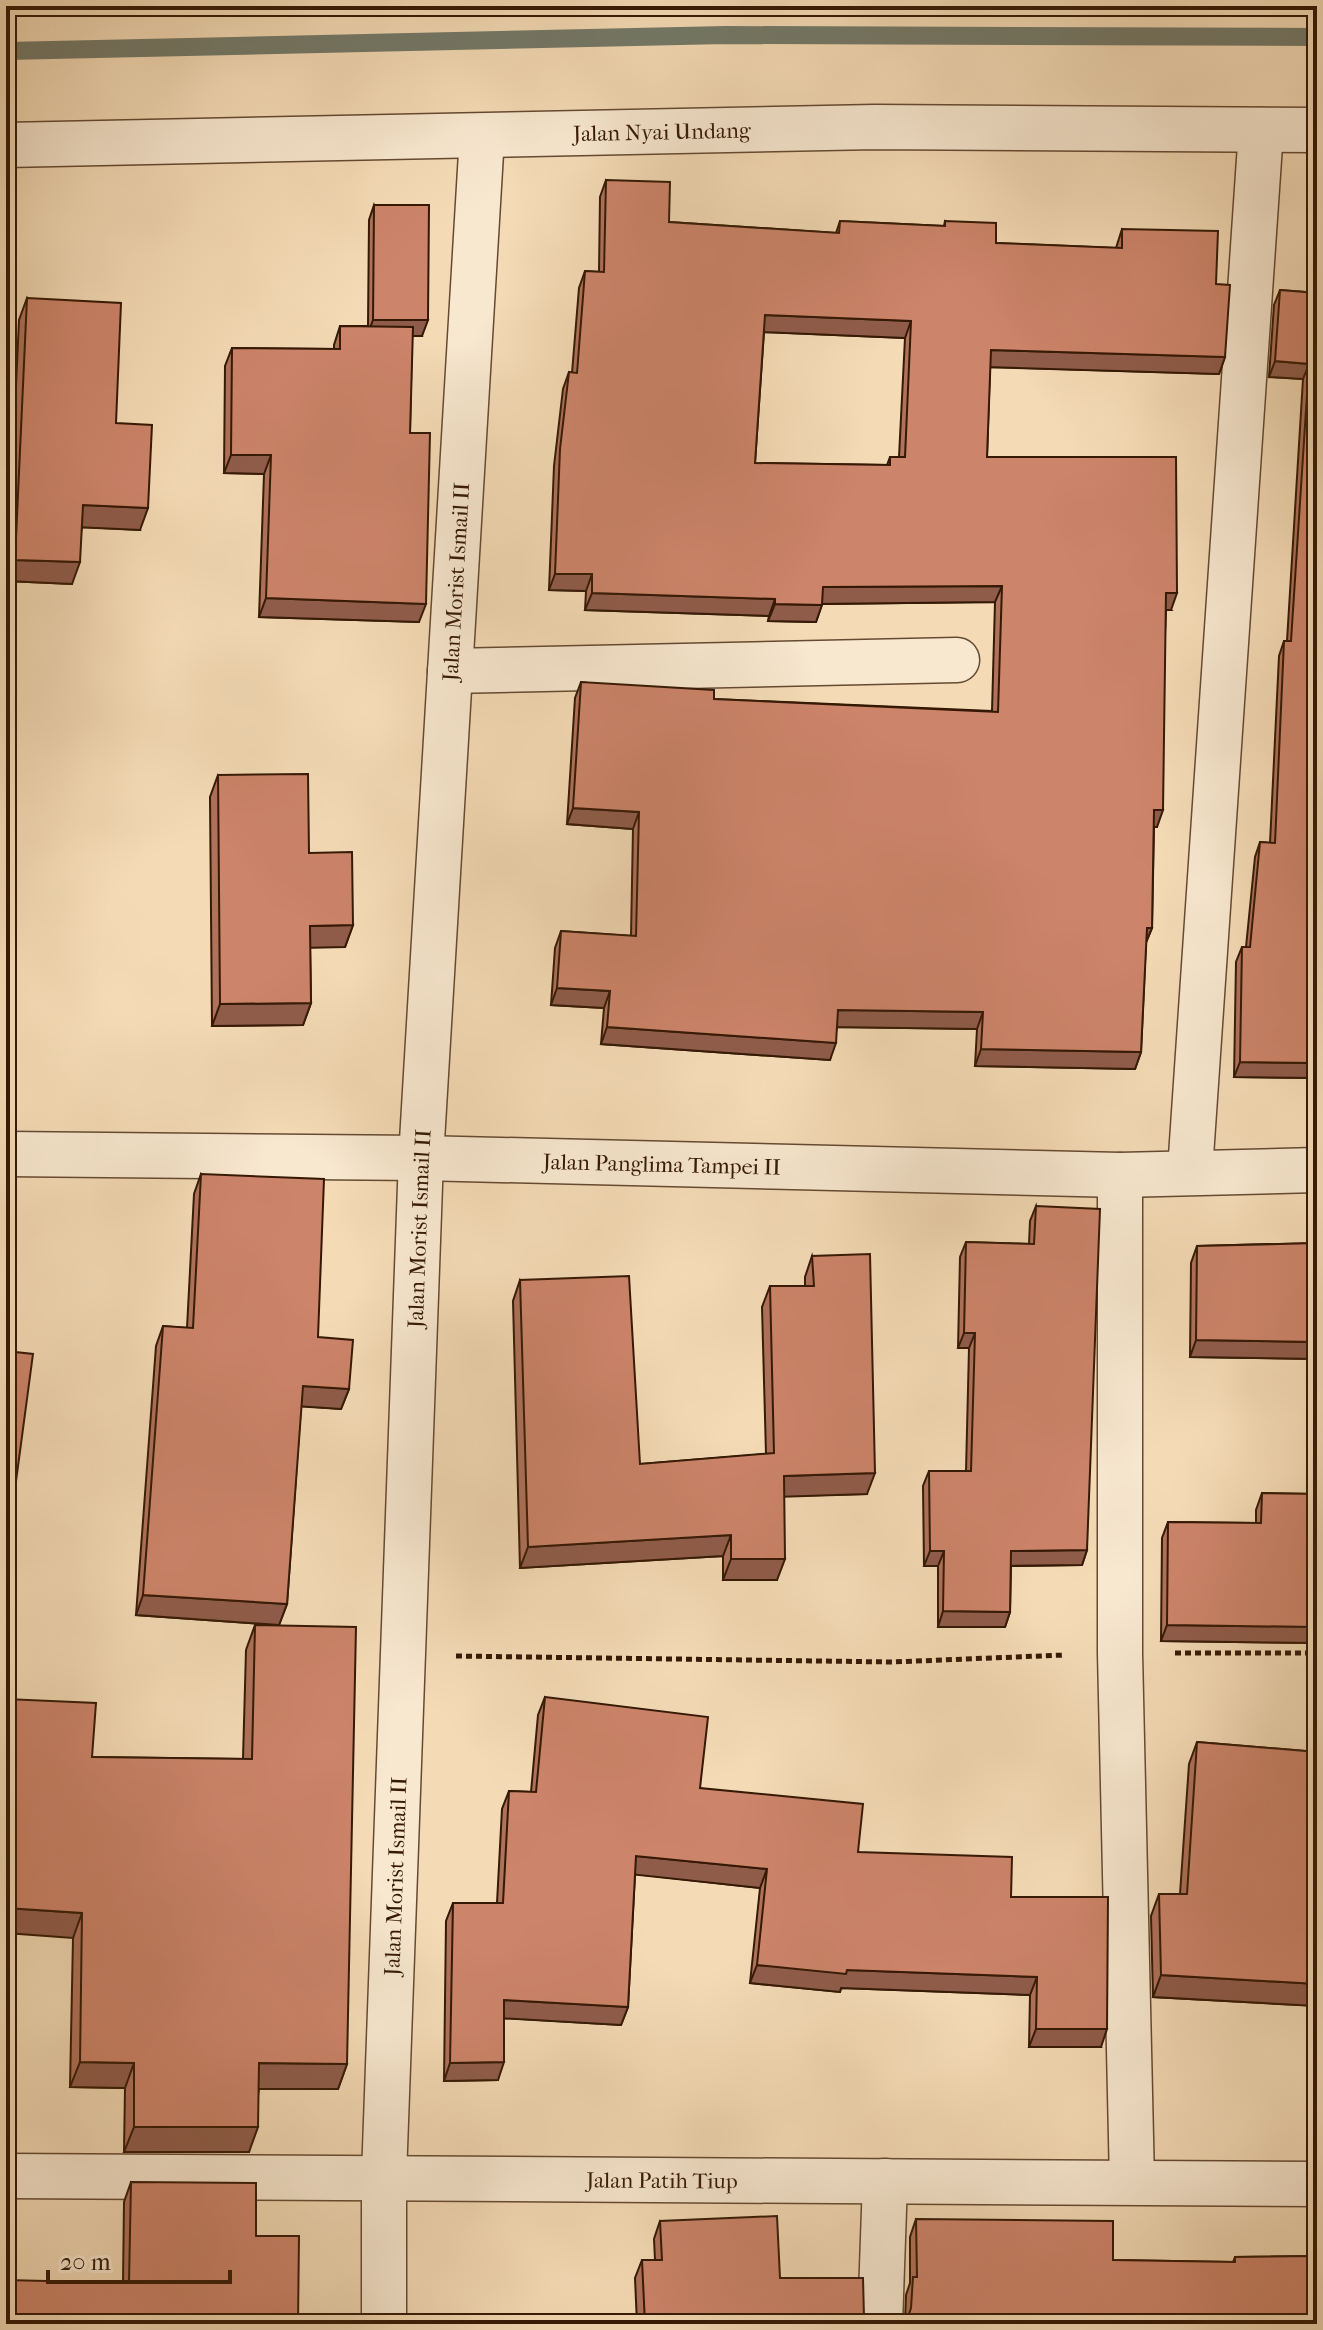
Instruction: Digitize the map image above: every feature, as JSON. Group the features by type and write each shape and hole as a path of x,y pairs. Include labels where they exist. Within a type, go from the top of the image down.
{"street":[{"name":"Jalan Nyai Undang","path":"6,145 875,127 1317,130"},
{"path":"1190,1171 1261,130"},
{"name":"Jalan Morist Ismail II","path":"384,2324 384,2176 421,1158 482,136"},
{"path":"450,671 957,660"},
{"name":"Jalan Panglima Tampei II","path":"6,1154 421,1158 1120,1175 1317,1170"},
{"path":"1120,1175 1120,1653 1132,2182"},
{"name":"Jalan Patih Tiup","path":"6,2176 1317,2184"},
{"path":"880,2324 885,2181"}],"path":[{"path":"403,1655 892,1662 1120,1653 1317,1653"}],"building":[{"path":"606,180 670,182 669,222 839,233 840,221 945,226 945,221 996,223 996,243 1122,248 1122,229 1218,231 1216,284 1230,285 1225,357 991,350 987,457 1176,457 1177,593 1166,593 1163,810 1154,810 1152,928 1147,928 1141,1052 981,1049 983,1012 838,1010 836,1043 607,1027 610,991 557,988 561,931 636,936 639,812 573,808 581,682 714,690 714,699 998,712 1002,586 823,587 822,605 775,604 775,599 592,593 592,574 555,574 560,449 569,372 577,373 585,271 604,272","holes":["765,315 911,321 905,457 890,457 890,465 755,463"]},
{"path":"374,205 429,205 428,320 373,320"},
{"path":"1280,290 1317,293 1317,1063 1240,1062 1242,947 1250,947 1260,842 1275,843 1284,641 1291,641 1309,364 1275,361"},
{"path":"27,298 121,303 116,423 152,425 148,508 83,505 80,562 15,560"},
{"path":"340,326 413,327 410,433 430,433 426,604 266,598 271,455 231,455 232,348 340,349"},
{"path":"308,774 309,853 352,852 353,925 310,926 311,1003 220,1004 218,775"},
{"path":"201,1174 324,1179 318,1337 353,1340 349,1389 303,1386 287,1604 143,1595 163,1326 193,1328"},
{"path":"1036,1206 1100,1209 1087,1550 1011,1551 1010,1612 943,1611 944,1551 930,1551 929,1471 971,1471 975,1333 964,1333 966,1242 1034,1244"},
{"path":"1317,1243 1317,1342 1196,1340 1197,1246"},
{"path":"870,1254 875,1473 784,1476 785,1559 731,1559 731,1535 528,1547 520,1280 629,1276 640,1464 774,1453 770,1286 814,1286 812,1256"},
{"path":"6,1351 33,1354 6,1556"},
{"path":"1262,1493 1317,1494 1317,1627 1167,1625 1168,1522 1261,1523"},
{"path":"255,1625 356,1627 347,2064 259,2063 258,2127 134,2127 134,2063 80,2062 82,1913 6,1908 6,1699 96,1703 92,1757 252,1759"},
{"path":"545,1697 708,1717 700,1788 863,1804 858,1852 1012,1857 1011,1897 1108,1897 1107,2029 1036,2029 1037,1977 847,1970 846,1974 757,1965 767,1869 636,1856 628,2007 504,2000 504,2062 450,2063 453,1903 503,1903 509,1791 536,1792"},
{"path":"1197,1742 1317,1752 1317,1984 1161,1975 1159,1894 1187,1894"},
{"path":"131,2182 256,2183 256,2236 299,2236 298,2324 6,2324 6,2280 129,2283"},
{"path":"777,2216 780,2278 863,2278 864,2317 870,2324 645,2324 642,2260 662,2260 660,2221"},
{"path":"916,2219 1113,2221 1113,2260 1235,2262 1235,2257 1317,2256 1317,2324 903,2324 911,2308 913,2277 917,2277"}],"waterway":[{"path":"6,51 726,35 1317,37"}]}
